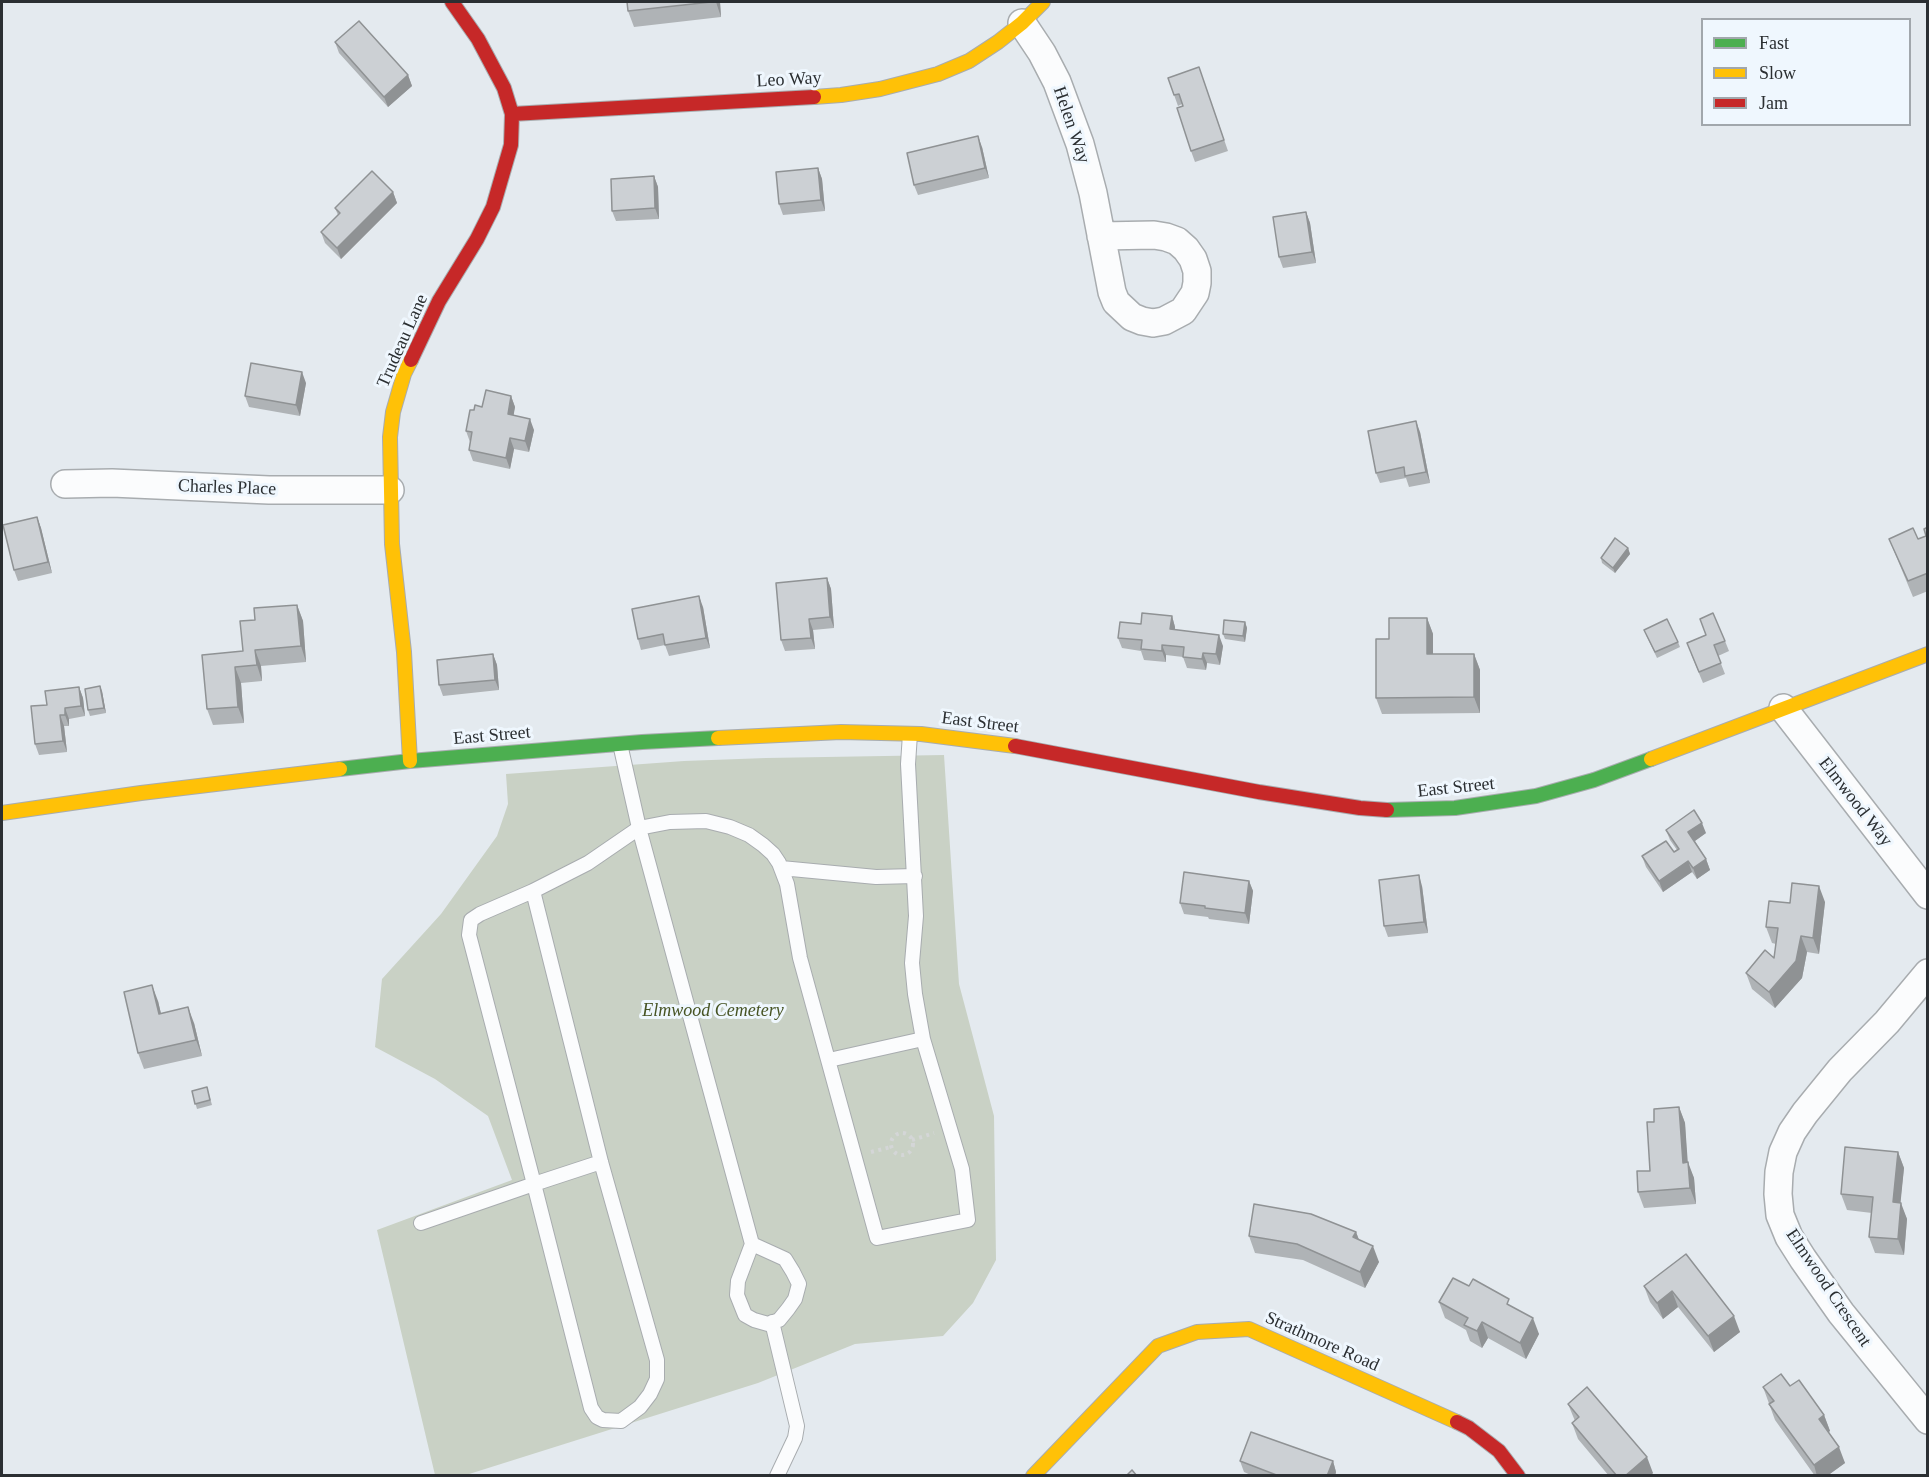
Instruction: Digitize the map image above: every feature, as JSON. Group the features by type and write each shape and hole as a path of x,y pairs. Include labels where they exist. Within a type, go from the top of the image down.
{"street":[{"name":"Trudeau Lane","path":"410,761 404,652 392,544 390,437 393,411 404,374 439,301 477,239 493,207 504,177 511,145 512,114 504,88 492,63 452,2"},
{"name":"Leo Way","path":"512,114 841,95 880,89 938,74 969,61 1022,23 1043,2"},
{"name":"Helen Way","path":"1022,23 1042,53 1067,107 1088,174 1101,236"},
{"name":"Charles Place","path":"65,484 112,483 269,490 390,490"},
{"name":"East Street","path":"2,813 151,791 410,761 620,744 805,733 910,734 960,738 1028,748 1332,804 1396,811 1425,810 1510,801 1594,780 1928,654"},
{"name":"Elmwood Way","path":"1783,708 1928,895"},
{"name":"Elmwood Crescent","path":"1928,973 1887,1022 1840,1070 1798,1122 1783,1152 1778,1194 1780,1215 1789,1237 1803,1259 1841,1313 1928,1420"},
{"name":"Strathmore Road","path":"1033,1476 1158,1346 1197,1332 1249,1329 1469,1428 1499,1451 1518,1476"}],"lane":[{"path":"533,891 601,1162 657,1360 657,1379 650,1394 640,1407 621,1420 603,1420 597,1417 591,1408 487,1010 468,930 471,921 475,916 533,891 588,863 639,828 670,822 706,821 749,835 773,854 787,884 800,957 877,1239 968,1220 962,1169 923,1039 915,993 912,963 916,916 915,876 908,764 910,734"},
{"path":"620,744 639,828 752,1244 738,1281 737,1295 745,1315 768,1324 779,1320 795,1299 799,1284 784,1259 752,1244"},
{"path":"781,868 876,877 915,876"},
{"path":"829,1060 923,1039"},
{"path":"420,1223 601,1162"},
{"path":"772,1322 797,1426 795,1438 777,1476"}],"path":[{"path":"898,1133 907,1134 912,1141 911,1150 903,1155 895,1153 890,1145 892,1137 898,1133"}],"green space":[{"name":"Elmwood Cemetery","path":"944,755 959,984 994,1116 996,1260 973,1303 943,1336 855,1344 758,1383 466,1475 435,1475 377,1230 512,1180 488,1116 435,1079 375,1047 382,979 441,914 497,836 508,804 506,774 684,761"}],"building":[{"path":"627,2 711,2 628,11"},
{"path":"359,21 408,75 384,97 335,42"},
{"path":"1199,67 1224,140 1191,151 1177,108 1183,106 1179,94 1174,95 1168,78"},
{"path":"978,136 985,168 914,185 907,153"},
{"path":"818,168 821,200 779,204 776,172"},
{"path":"372,171 393,192 337,248 321,232 340,213 335,208"},
{"path":"654,176 655,208 612,211 611,179"},
{"path":"1306,212 1312,252 1279,257 1273,217"},
{"path":"251,363 302,372 296,405 245,396"},
{"path":"486,390 511,396 508,414 530,419 525,441 510,438 506,458 469,450 472,432 466,431 470,410 474,410 475,405 482,407"},
{"path":"1416,421 1426,472 1405,476 1404,467 1376,473 1368,431"},
{"path":"37,517 48,562 14,570 3,525"},
{"path":"1928,527 1928,573 1908,581 1889,539 1913,528 1918,539 1926,536 1924,529"},
{"path":"1615,538 1628,548 1613,568 1601,558"},
{"path":"827,578 830,617 809,619 811,638 781,640 776,583"},
{"path":"699,596 706,638 665,645 663,634 638,639 632,609"},
{"path":"297,605 301,646 255,650 257,665 235,667 238,707 207,709 202,655 243,651 240,621 255,620 254,608"},
{"path":"1142,613 1172,616 1170,629 1219,635 1216,654 1203,653 1202,659 1183,657 1184,647 1162,645 1162,651 1141,649 1142,640 1118,638 1120,622 1141,624"},
{"path":"1713,613 1725,641 1714,645 1721,663 1699,672 1687,643 1706,635 1700,619"},
{"path":"1389,618 1427,618 1427,654 1474,654 1474,697 1376,698 1376,639 1389,639"},
{"path":"1667,619 1678,642 1655,652 1644,630"},
{"path":"1224,620 1245,622 1243,636 1223,634"},
{"path":"493,654 495,680 439,685 437,660"},
{"path":"100,686 104,708 88,710 85,689"},
{"path":"79,687 81,706 65,708 65,715 60,715 63,741 35,744 31,706 47,705 45,691"},
{"path":"1694,810 1702,823 1688,832 1706,859 1693,868 1688,861 1659,881 1642,856 1666,841 1674,852 1679,849 1666,830"},
{"path":"1184,872 1249,881 1245,913 1180,903"},
{"path":"1419,875 1424,922 1384,926 1379,880"},
{"path":"1792,883 1819,886 1813,938 1801,936 1796,961 1769,992 1746,973 1765,950 1774,958 1778,928 1766,927 1769,901 1790,903"},
{"path":"152,985 159,1014 188,1007 196,1040 138,1053 124,992"},
{"path":"207,1087 210,1100 195,1104 192,1091"},
{"path":"1679,1107 1683,1163 1688,1162 1690,1188 1638,1192 1637,1171 1650,1171 1647,1122 1654,1122 1654,1109"},
{"path":"1845,1147 1898,1152 1893,1202 1901,1203 1898,1239 1869,1237 1873,1197 1841,1194"},
{"path":"1254,1204 1311,1214 1356,1232 1353,1237 1373,1246 1360,1272 1297,1244 1249,1236"},
{"path":"1686,1254 1734,1316 1708,1336 1672,1291 1657,1303 1644,1286"},
{"path":"1453,1278 1469,1286 1473,1279 1509,1299 1507,1304 1533,1318 1520,1343 1482,1322 1477,1331 1464,1325 1468,1318 1439,1302"},
{"path":"1781,1374 1790,1386 1799,1380 1824,1415 1819,1419 1839,1447 1814,1465 1769,1404 1774,1401 1763,1387"},
{"path":"1587,1387 1647,1457 1625,1476 1617,1476 1572,1423 1579,1417 1568,1404"},
{"path":"1251,1432 1333,1461 1327,1476 1279,1476 1240,1461"},
{"path":"1132,1470 1137,1476 1126,1476"}],"traffic: fast":[{"path":"340,769 410,761 718,738"},
{"path":"1387,810 1455,808 1536,796 1594,780 1651,759"}],"traffic: slow":[{"path":"814,97 880,89 938,74 969,61 998,42 1043,2"},
{"path":"410,761 404,652 392,544 390,437 393,412 404,374 411,360"},
{"path":"1651,759 1928,654"},
{"path":"718,738 841,732 921,734 1015,746"},
{"path":"2,813 141,793 340,769"},
{"path":"1033,1476 1158,1346 1197,1332 1249,1329 1457,1422"}],"traffic: jam":[{"path":"411,360 439,301 477,239 493,207 511,145 512,114 504,88 478,39 452,2"},
{"path":"512,114 814,97"},
{"path":"1015,746 1259,792 1387,810"},
{"path":"1457,1422 1469,1428 1499,1451 1518,1476"}]}
